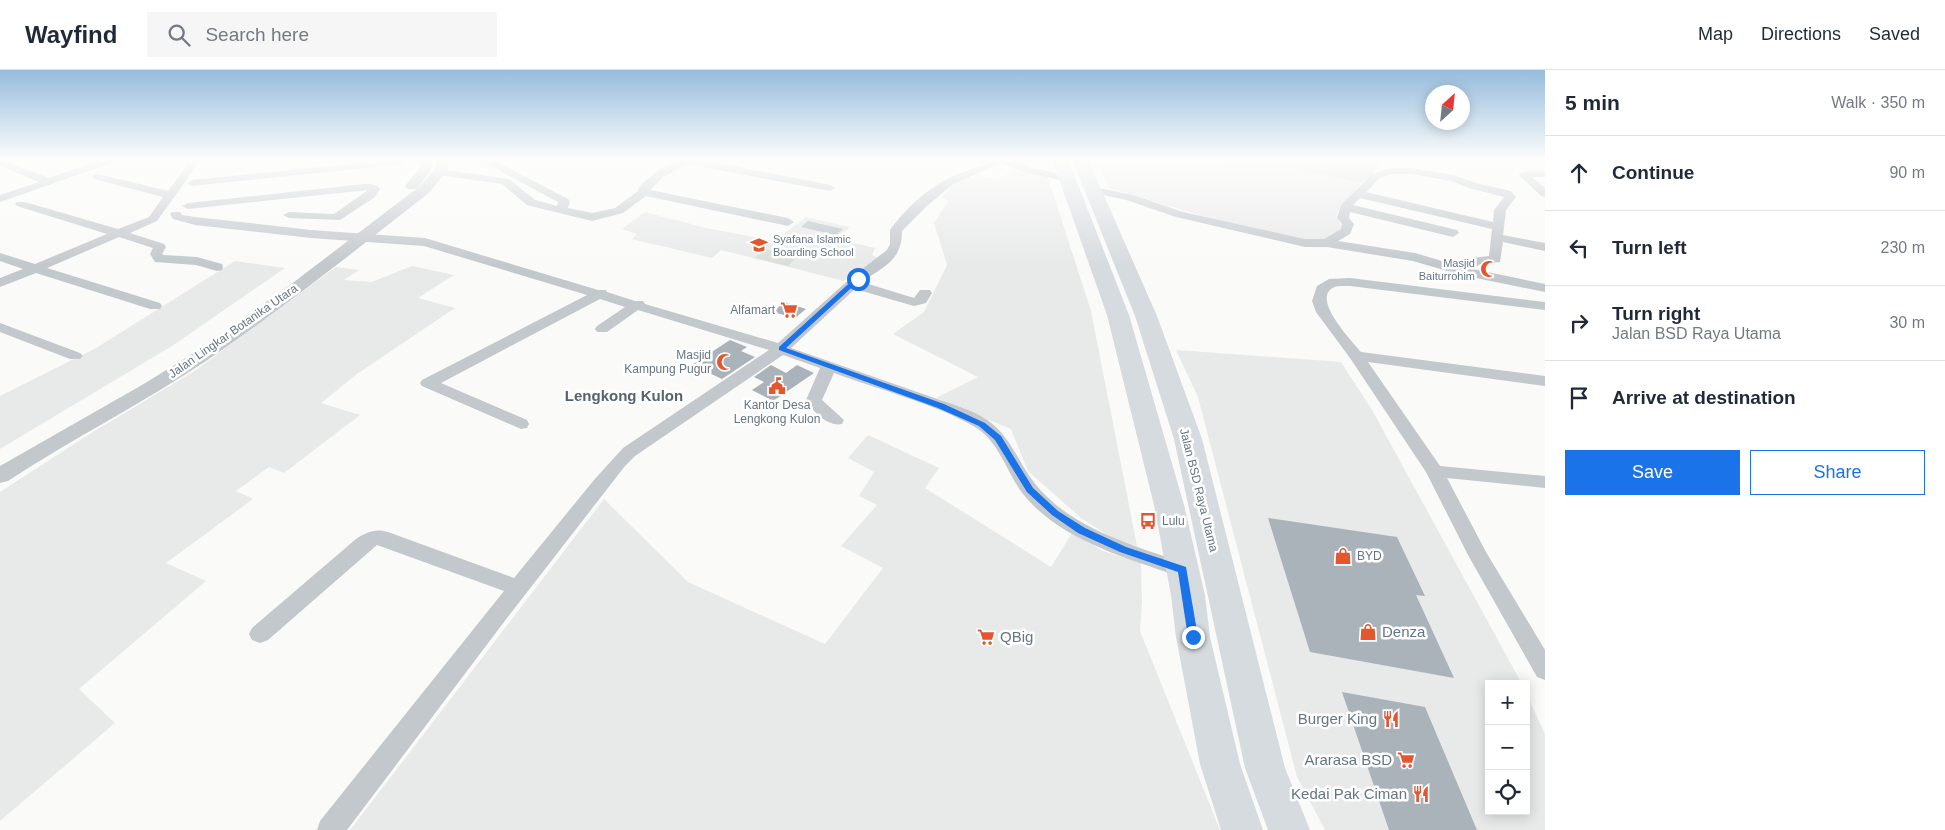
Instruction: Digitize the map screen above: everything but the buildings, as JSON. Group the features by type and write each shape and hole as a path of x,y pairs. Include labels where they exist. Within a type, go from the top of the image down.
{"main road":[{"name":"Jalan BSD Raya Utama","path":"1081,194 1132,316 1188,439 1266,768 1289,830"},
{"name":"Jalan BSD Raya Utama","path":"1095,194 1132,316 1182,570 1193,637 1220,764 1242,830"}],"street":[{"path":"188,206 289,194"},
{"path":"289,215 308,216 346,211 371,194"},
{"name":"Jalan Lingkar Botanika Utara","path":"0,476 161,374 399,194"},
{"name":"Jalan Lingkar Botanika Utara","path":"0,460 225,340 418,194"},
{"path":"522,194 531,203 592,217 605,216 619,211 641,194"},
{"path":"551,194 564,201 562,211"},
{"path":"656,194 788,222"},
{"path":"330,830 517,588 614,467 629,452 782,349 853,284 893,252 896,244 896,230 935,194"},
{"path":"1116,194 1180,215 1305,243 1327,243 1415,257 1462,271 1545,288"},
{"path":"1327,243 1346,231 1348,224 1343,218 1345,207 1358,194"},
{"path":"1360,194 1498,232 1545,247"},
{"path":"1462,271 1476,261 1495,259 1500,210 1510,197 1508,194"},
{"path":"0,283 153,219 170,195"},
{"path":"21,204 157,245 160,247 156,254 160,258 197,261 217,267"},
{"path":"1345,207 1453,233"},
{"path":"176,214 177,217 195,221 343,237 425,242 514,270 638,304 782,349 941,406 982,424 998,438 1030,490 1055,513 1081,530 1115,546 1182,570"},
{"path":"0,256 155,306"},
{"path":"1545,306 1350,282 1329,283 1322,289 1319,301 1323,312 1356,356 1434,471 1478,555 1538,644 1545,670"},
{"path":"853,284 914,302 921,300 925,293"},
{"path":"521,424 428,383 601,293"},
{"path":"602,329 638,304"},
{"path":"0,328 75,356"},
{"path":"1356,356 1545,381"},
{"path":"829,366 814,400 816,405 836,420"},
{"path":"1434,471 1545,482"},
{"path":"260,634 363,544 376,537 385,538 517,588"}],"shaded area":[{"path":"944,194 1053,194 1091,311 1137,546 1112,538 1081,518 1028,471 1011,429 936,398 978,377 893,334 924,312 947,265 934,223 949,200 941,198"},
{"path":"1131,194 1351,194 1339,209 1336,216 1342,227 1340,232 1329,240 1305,239 1216,220"},
{"name":"Syafana Islamic Boarding School","path":"645,212 706,228 774,241 806,217 850,227 837,239 875,248 872,255 877,258 867,266 854,272 844,281 721,250 712,258 632,239 637,234 622,229"},
{"path":"808,221 843,229 836,235 801,227"},
{"path":"765,249 798,256 788,266 755,258"},
{"path":"235,261 285,268 172,346 0,449 0,396 96,348"},
{"path":"412,266 454,275 418,298 455,308 357,374 321,403 360,415 284,473 269,467 236,491 253,499 166,563 206,581 79,689 115,723 0,821 0,492 88,435 196,370 336,267 359,270 344,280 372,282"},
{"path":"1176,350 1341,362 1372,410 1520,680 1485,680 1485,815 1530,815 1530,702 1545,734 1545,830 1325,830 1297,777 1198,397"},
{"name":"QBig","path":"868,435 939,468 925,488 1051,567 1072,533 1103,551 1141,563 1142,601 1140,631 1220,830 350,830 604,499 688,582 825,644 883,568 841,546 877,505 859,496 874,472 848,458"}],"place":[{"name":"Syafana Islamic Boarding School","path":"759,245"},
{"name":"Masjid Baiturrohim","path":"1489,269"},
{"name":"Alfamart","path":"789,310"},
{"name":"Masjid Kampung Pugur","path":"725,362"},
{"name":"Kantor Desa Lengkong Kulon","path":"777,386"},
{"name":"Lulu","path":"1148,521"},
{"name":"BYD","path":"1343,556"},
{"name":"Denza","path":"1368,632"},
{"name":"QBig","path":"986,637"},
{"name":"Burger King","path":"1391,719"},
{"name":"Ararasa BSD","path":"1406,760"},
{"name":"Kedai Pak Ciman","path":"1421,794"}],"district":[{"name":"Lengkong Kulon","path":"624,396"}],"route":[{"path":"858,279 782,349 941,406 982,424 998,438 1012,464 1030,490 1055,513 1081,530 1123,549 1182,570 1188,596 1193,637"}]}
